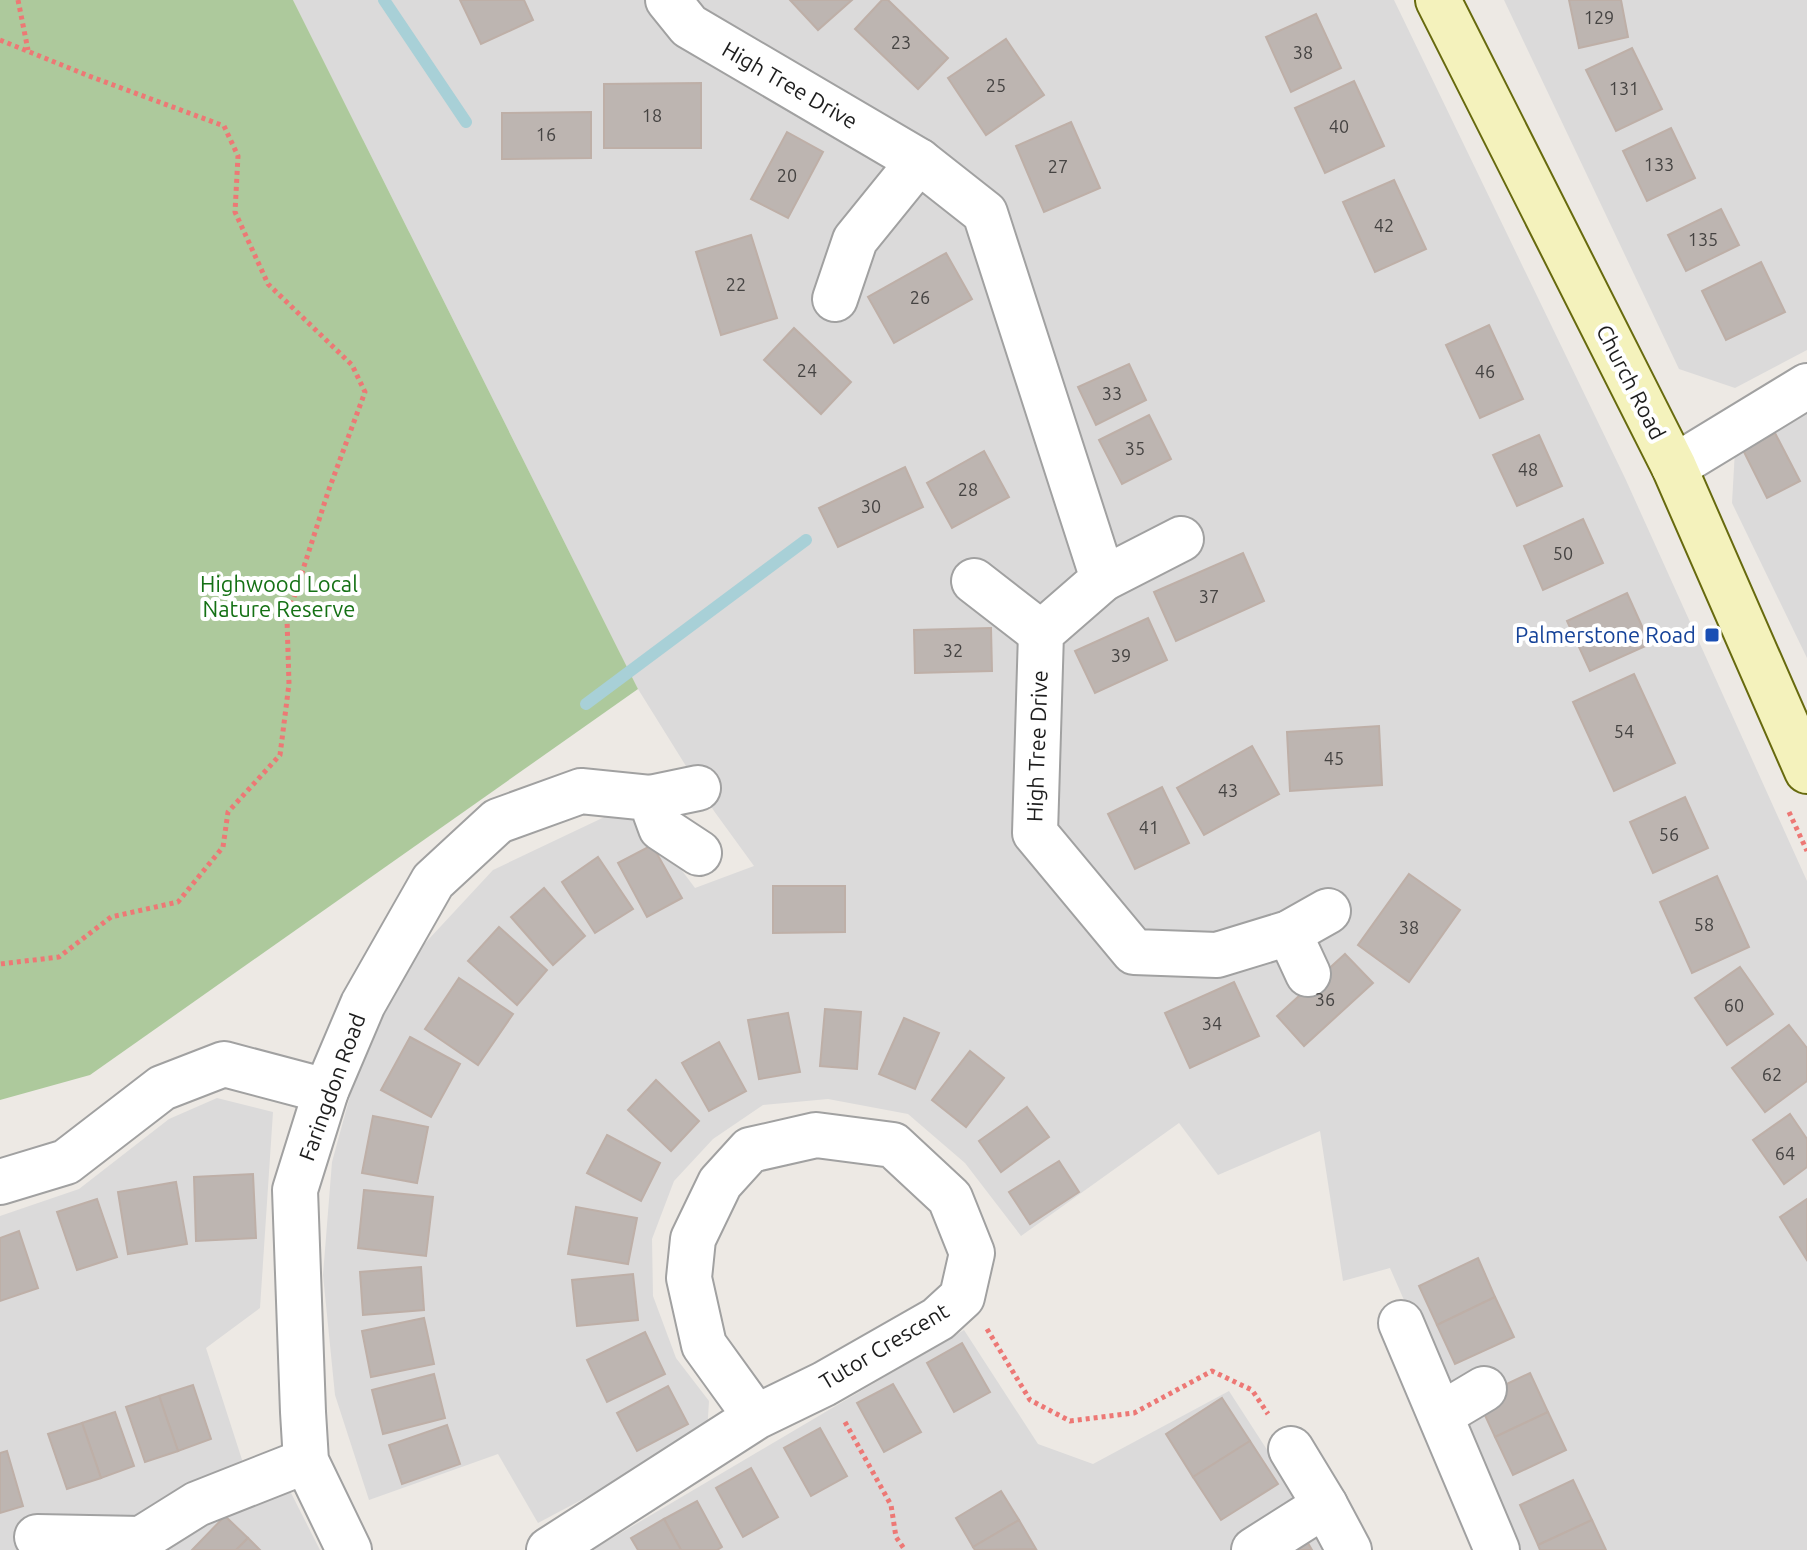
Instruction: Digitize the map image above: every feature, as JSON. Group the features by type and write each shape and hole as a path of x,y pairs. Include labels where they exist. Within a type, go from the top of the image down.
{"main road":[{"name":"Church Road","path":"1438,0 1674,467 1807,770"}],"street":[{"name":"High Tree Drive","path":"668,0 689,26 919,161 985,213 1103,579"},
{"path":"835,299 855,240 919,161"},
{"path":"1674,467 1807,386"},
{"path":"974,581 1041,633 1103,579 1181,539"},
{"name":"High Tree Drive","path":"1041,633 1035,833 1134,952 1217,955 1289,933 1328,911"},
{"name":"Faringdon Road","path":"349,1550 306,1461 295,1190 326,1091 363,1004 433,881 498,821 581,791 650,798 698,788"},
{"path":"650,798 661,828 699,853"},
{"path":"1289,933 1308,974"},
{"path":"0,1182 66,1162 162,1088 224,1064 326,1091"},
{"name":"Tutor Crescent","path":"549,1550 756,1417 824,1384 938,1319 962,1297 972,1253 950,1198 893,1145 816,1135 750,1150 720,1183 693,1239 689,1278 704,1345 756,1417"},
{"path":"1401,1323 1497,1550"},
{"path":"1442,1414 1484,1389"},
{"path":"1291,1449 1349,1550"},
{"path":"37,1537 138,1544 197,1504 306,1461"},
{"path":"1254,1550 1325,1505"}],"path":[{"path":"18,0 29,51"},
{"path":"0,40 224,126 238,156 235,212 268,284 352,365 365,392 328,492 287,619 289,684 280,755 228,812 223,847 178,902 111,917 59,957 0,964"},
{"path":"962,1297 979,1316 1030,1400 1070,1421 1134,1413 1212,1371 1252,1390 1291,1449"},
{"path":"824,1384 891,1505 896,1537 905,1550"}],"shaded area":[{"path":"293,0 1394,0 1625,478 1807,881 1807,1550 1513,1550 1390,1268 1343,1281 1320,1131 1218,1175 1179,1123 1021,1236 965,1163 908,1114 828,1099 763,1105 713,1139 674,1181 652,1239 653,1296 676,1358 709,1401 707,1433 538,1523 498,1454 369,1500 335,1395 323,1275 332,1162 359,1063 415,954 493,870 615,812 650,828 695,888 754,866 714,811 638,689"},
{"path":"1504,0 1807,0 1807,350 1735,388 1679,369"},
{"path":"1807,410 1807,658 1732,503 1735,450"},
{"path":"217,1098 273,1112 260,1308 206,1348 254,1497 289,1489 320,1550 0,1550 0,1216 79,1189 169,1119"},
{"path":"964,1330 1038,1444 1093,1464 1229,1391 1332,1550 592,1550"}],"green space":[{"name":"Highwood Local Nature Reserve","path":"0,0 293,0 638,689 90,1075 0,1100"}],"building":[{"path":"460,0 524,0 533,20 481,44"},
{"path":"790,0 852,0 818,30"},
{"path":"882,0 888,0 948,58 918,89 855,29"},
{"path":"1569,0 1621,0 1628,37 1579,48"},
{"path":"1316,14 1341,68 1291,92 1266,37"},
{"path":"1006,39 1044,95 986,135 948,78"},
{"path":"1632,48 1662,109 1616,131 1586,70"},
{"path":"1354,81 1384,146 1325,173 1295,108"},
{"path":"701,83 701,148 604,148 604,84"},
{"path":"591,112 591,158 502,159 502,113"},
{"path":"1071,122 1100,188 1044,212 1016,146"},
{"path":"1671,128 1695,178 1647,201 1623,151"},
{"path":"787,132 823,152 788,218 751,199"},
{"path":"1394,180 1426,249 1375,272 1343,202"},
{"path":"1721,209 1739,245 1686,271 1668,235"},
{"path":"751,235 777,318 721,335 696,252"},
{"path":"946,253 972,299 894,343 868,297"},
{"path":"1761,262 1785,312 1726,340 1702,291"},
{"path":"1489,325 1523,399 1480,418 1446,345"},
{"path":"794,328 851,382 821,414 764,360"},
{"path":"1129,364 1146,400 1096,425 1078,387"},
{"path":"1149,415 1171,459 1122,484 1099,440"},
{"path":"1775,433 1800,481 1767,498 1743,450"},
{"path":"1539,435 1562,486 1517,506 1493,455"},
{"path":"984,451 1009,497 952,528 927,483"},
{"path":"905,467 923,507 838,547 819,508"},
{"path":"1583,519 1603,563 1543,590 1524,546"},
{"path":"1243,553 1264,601 1176,641 1154,592"},
{"path":"1627,593 1650,644 1590,671 1567,621"},
{"path":"1148,618 1167,660 1095,693 1075,651"},
{"path":"991,628 992,671 915,673 914,630"},
{"path":"1634,674 1675,763 1614,791 1573,702"},
{"path":"1379,726 1382,785 1290,791 1287,732"},
{"path":"1252,746 1279,794 1204,835 1177,788"},
{"path":"1162,787 1189,843 1135,869 1108,814"},
{"path":"1685,797 1708,848 1653,873 1630,822"},
{"path":"652,845 682,898 647,917 618,863"},
{"path":"598,857 633,909 595,933 562,882"},
{"path":"1409,874 1460,910 1409,982 1358,945"},
{"path":"1717,876 1749,947 1692,973 1660,902"},
{"path":"773,886 845,886 845,932 773,933"},
{"path":"544,888 585,936 553,965 511,917"},
{"path":"499,927 547,970 517,1005 468,961"},
{"path":"1345,954 1373,983 1304,1046 1277,1016"},
{"path":"1740,967 1773,1014 1727,1045 1695,998"},
{"path":"459,978 513,1014 478,1065 425,1029"},
{"path":"1234,982 1259,1036 1190,1068 1165,1013"},
{"path":"825,1009 861,1012 857,1069 820,1066"},
{"path":"788,1013 800,1072 759,1079 748,1020"},
{"path":"904,1018 939,1033 915,1089 879,1074"},
{"path":"1789,1025 1807,1048 1807,1081 1765,1112 1732,1068"},
{"path":"410,1037 460,1064 431,1117 381,1090"},
{"path":"719,1042 746,1091 709,1111 682,1063"},
{"path":"970,1051 1004,1078 966,1127 932,1100"},
{"path":"656,1080 699,1121 671,1151 628,1110"},
{"path":"1027,1107 1049,1137 1001,1172 979,1141"},
{"path":"1790,1114 1807,1139 1807,1167 1784,1184 1753,1140"},
{"path":"373,1116 428,1127 417,1183 362,1173"},
{"path":"607,1135 660,1163 641,1201 587,1173"},
{"path":"1059,1161 1079,1192 1030,1224 1009,1192"},
{"path":"253,1174 256,1238 196,1241 194,1177"},
{"path":"176,1182 187,1244 128,1254 118,1192"},
{"path":"364,1190 433,1197 426,1256 358,1248"},
{"path":"97,1199 117,1257 77,1270 57,1212"},
{"path":"1807,1199 1807,1260 1780,1217"},
{"path":"576,1207 637,1218 628,1264 568,1254"},
{"path":"19,1231 38,1288 0,1301 0,1238"},
{"path":"1478,1258 1495,1297 1437,1325 1419,1286"},
{"path":"421,1267 424,1310 363,1315 360,1272"},
{"path":"633,1274 638,1320 577,1326 572,1280"},
{"path":"1495,1297 1514,1337 1455,1364 1437,1325"},
{"path":"424,1318 434,1364 371,1377 362,1331"},
{"path":"645,1332 665,1374 607,1402 587,1360"},
{"path":"962,1343 990,1392 954,1412 927,1363"},
{"path":"1530,1373 1548,1412 1495,1437 1477,1398"},
{"path":"434,1374 445,1418 383,1434 372,1390"},
{"path":"893,1384 921,1432 884,1452 857,1403"},
{"path":"193,1385 211,1439 178,1451 159,1396"},
{"path":"668,1386 688,1424 637,1451 617,1413"},
{"path":"159,1396 178,1451 145,1462 126,1407"},
{"path":"1222,1398 1250,1441 1193,1477 1166,1434"},
{"path":"115,1412 134,1466 101,1478 82,1423"},
{"path":"1548,1412 1566,1450 1513,1475 1495,1437"},
{"path":"82,1423 101,1478 67,1489 48,1434"},
{"path":"447,1425 460,1464 402,1484 389,1445"},
{"path":"820,1428 847,1476 811,1496 784,1448"},
{"path":"1250,1441 1278,1484 1221,1520 1193,1477"},
{"path":"7,1451 23,1506 0,1513 0,1453"},
{"path":"751,1468 778,1517 743,1537 716,1488"},
{"path":"1573,1480 1592,1520 1538,1545 1520,1505"},
{"path":"1001,1491 1019,1520 973,1547 956,1518"},
{"path":"697,1501 722,1547 717,1550 681,1550 664,1519"},
{"path":"225,1516 248,1538 236,1550 192,1550"},
{"path":"664,1519 681,1550 638,1550 631,1538"},
{"path":"1019,1520 1036,1549 975,1550 973,1547"},
{"path":"1592,1520 1606,1550 1540,1550 1538,1545"},
{"path":"1301,1531 1312,1550 1269,1550"},
{"path":"248,1538 260,1550 236,1550"}],"waterway":[{"path":"384,0 466,122"},
{"path":"586,704 806,540"}],"place":[{"name":"Palmerstone Road","path":"1712,635"}]}
